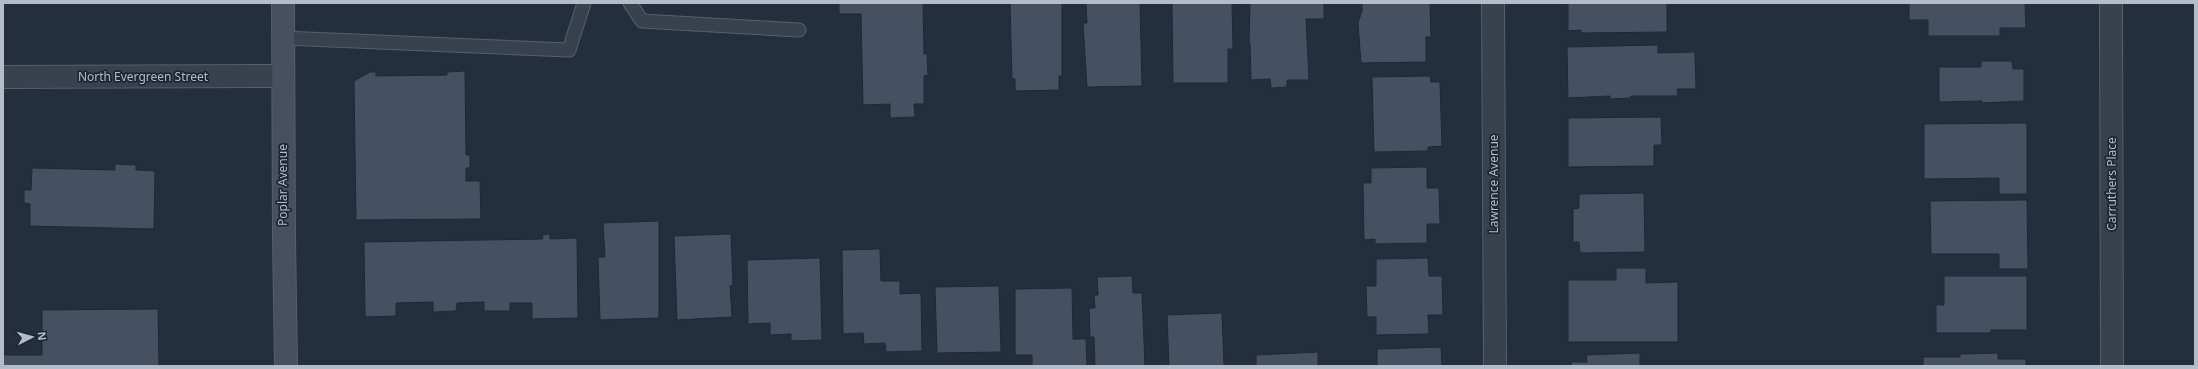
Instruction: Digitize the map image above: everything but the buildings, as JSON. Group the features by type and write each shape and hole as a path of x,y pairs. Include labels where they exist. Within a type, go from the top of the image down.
{"main road":[{"name":"Poplar Avenue","path":"283,3 286,366"}],"street":[{"name":"Lawrence Avenue","path":"1493,3 1495,366"},
{"name":"Carruthers Place","path":"2111,3 2112,366"},
{"name":"North Evergreen Street","path":"3,77 283,76"}],"lane":[{"path":"283,38 569,50 584,3"},
{"path":"630,3 642,21 799,30"}]}
